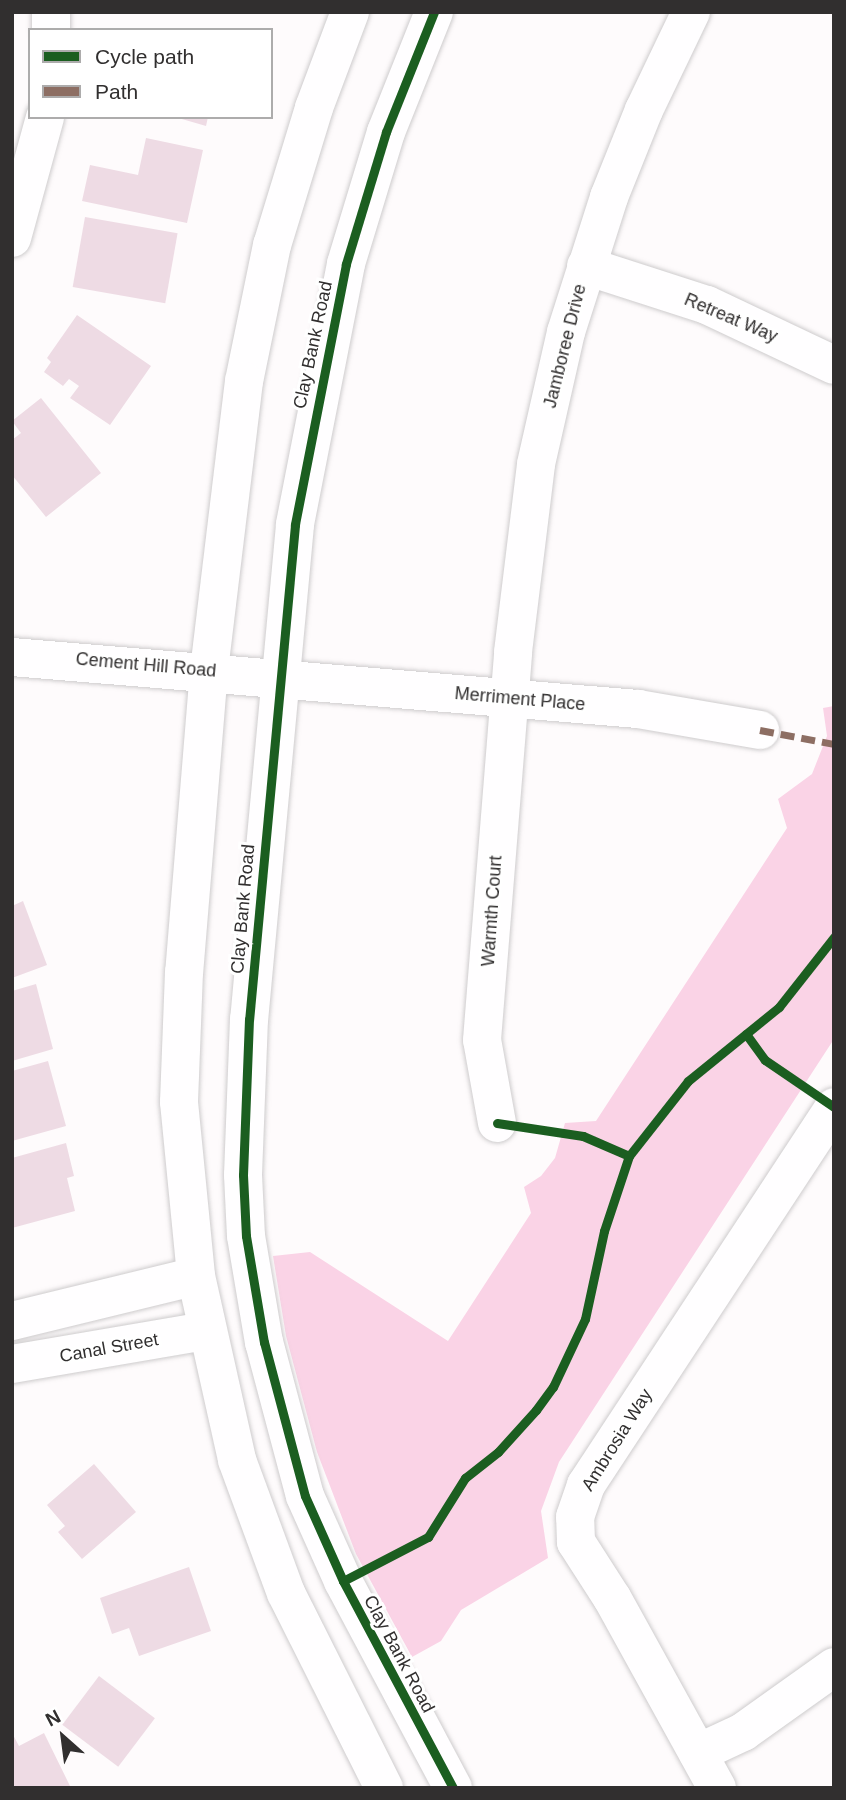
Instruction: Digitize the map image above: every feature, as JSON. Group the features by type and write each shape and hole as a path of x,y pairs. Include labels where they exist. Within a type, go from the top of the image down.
{"street":[{"name":"Clay Bank Road","path":"435,12 386,132 346,264 295,525 279,677 243,1117 246,1236 264,1342 306,1496 343,1581 453,1788"},
{"name":"Jamboree Drive","path":"509,699 536,464 586,266 644,110 691,12"},
{"path":"346,13 272,245 244,381 209,670 180,1037 183,1175 205,1331 258,1525 316,1658 384,1788"},
{"path":"12,238 44,119"},
{"name":"Retreat Way","path":"586,266 708,305 834,365"},
{"name":"Cement Hill Road","path":"12,657 279,677"},
{"name":"Merriment Place","path":"279,677 638,709 760,730"},
{"name":"Warmth Court","path":"497,1123 482,1040 509,699"},
{"name":"Ambrosia Way","path":"717,1788 580,1550 575,1517 586,1485 834,1107"},
{"path":"12,1321 196,1276"},
{"name":"Canal Street","path":"12,1364 205,1331"},
{"path":"698,1753 743,1732 834,1667"}],"shaded area":[{"path":"834,706 834,1039 559,1462 541,1511 548,1558 461,1610 441,1641 412,1657 356,1554 317,1452 286,1336 273,1256 310,1252 448,1341 531,1213 524,1187 541,1176 555,1158 565,1123 596,1121 787,828 778,799 812,774 827,736 823,708"}],"building":[{"path":"182,119 208,119 206,126"},
{"path":"146,138 203,150 187,223 82,201 90,165 138,175"},
{"path":"85,217 178,233 165,303 73,287"},
{"path":"77,315 151,366 110,425 70,398 79,386 69,379 63,386 44,372 51,362 47,358"},
{"path":"41,398 101,473 46,517 12,475 12,440 21,433 12,421"},
{"path":"23,901 47,965 12,978 12,906"},
{"path":"36,984 53,1049 12,1061 12,991"},
{"path":"48,1061 66,1126 12,1141 12,1071"},
{"path":"66,1143 74,1176 67,1178 75,1211 12,1228 12,1158"},
{"path":"94,1464 136,1512 82,1559 58,1532 65,1526 47,1505"},
{"path":"189,1567 211,1631 139,1656 129,1628 112,1634 100,1598"},
{"path":"99,1676 155,1718 118,1767 62,1725"},
{"path":"12,1733 19,1746 44,1733 71,1788 12,1788"}],"marked path":[{"path":"760,730 834,744"}],"cycle path":[{"path":"434,12 386,132 346,264 295,525 249,1019 243,1175 246,1236 264,1342 305,1496 343,1581 453,1788"},
{"path":"343,1581 428,1537 465,1478 498,1452 536,1410 553,1387 585,1319 604,1231 629,1156 688,1081 779,1007 834,937"},
{"path":"746,1034 765,1060 834,1107"},
{"path":"497,1123 583,1136 629,1156"}]}
